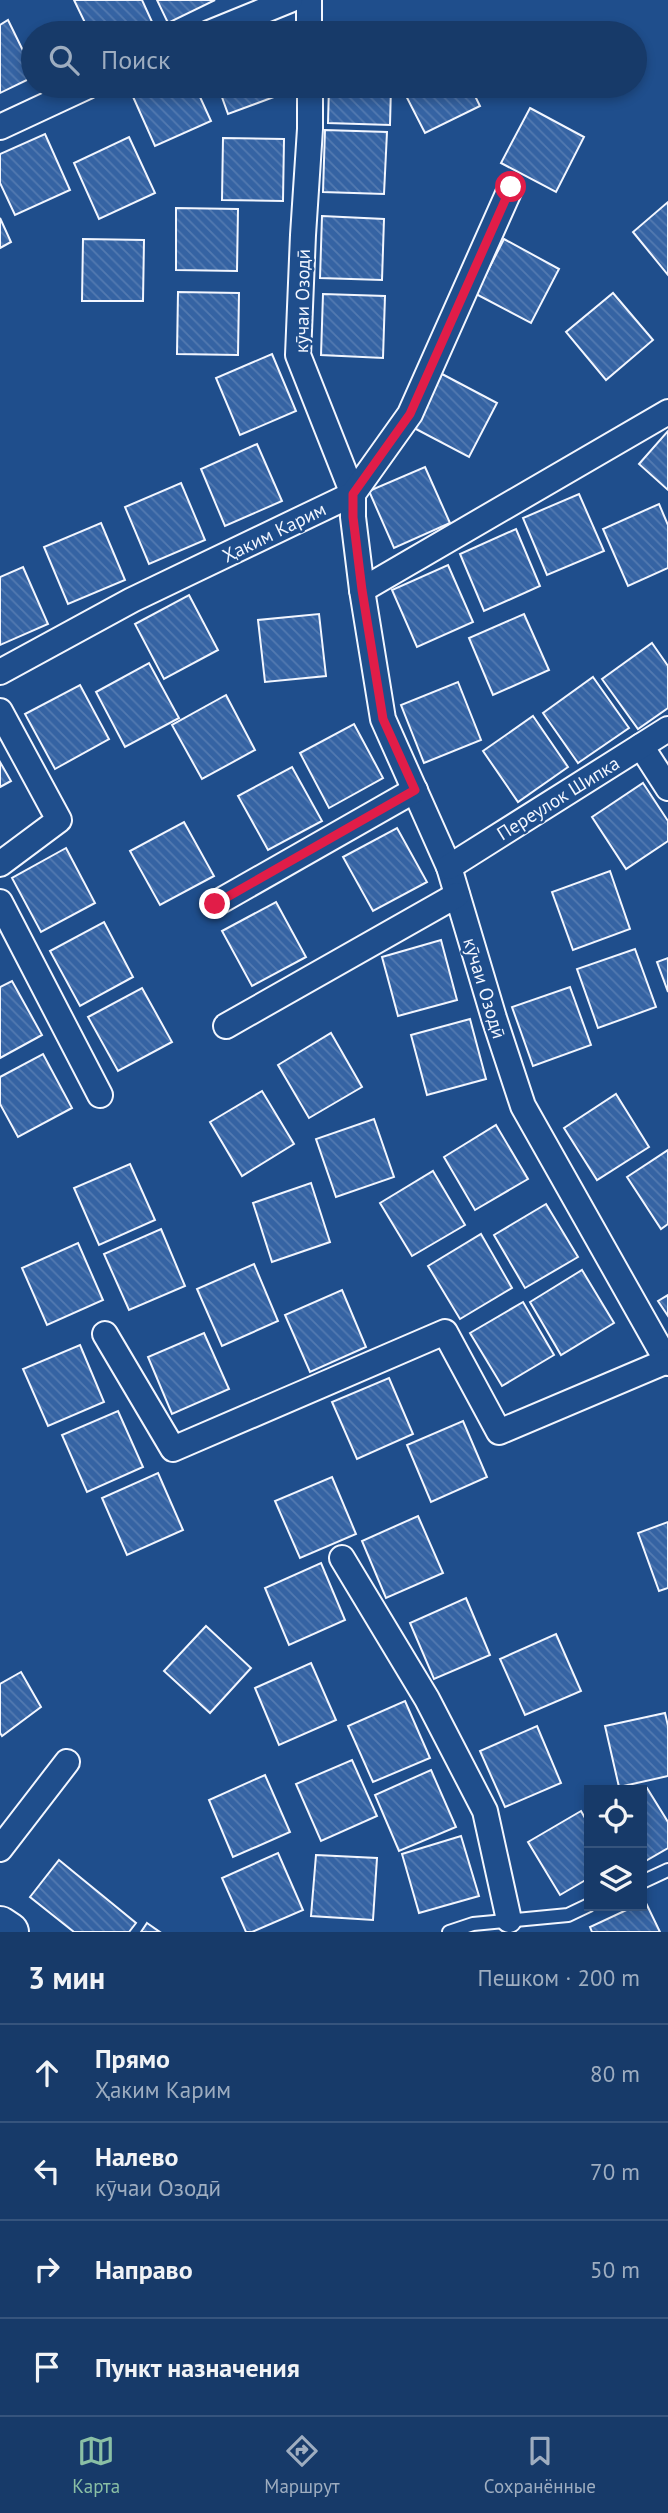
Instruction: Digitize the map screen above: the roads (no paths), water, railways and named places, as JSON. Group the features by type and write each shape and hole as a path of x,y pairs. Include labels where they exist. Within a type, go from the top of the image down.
{"main road":[{"path":"0,1926 9,1932"}],"street":[{"path":"238,21 290,0"},
{"path":"309,0 309,21"},
{"path":"0,127 62,98"},
{"name":"кӯчаи Озодӣ","path":"310,98 298,355 353,494 353,517 362,590 383,719 449,867 523,1107 667,1362"},
{"name":"Ҳаким Карим","path":"0,672 132,600 353,494 410,414 511,187"},
{"path":"362,590 668,412"},
{"path":"0,710 59,820 0,864"},
{"name":"Переулок Шипка","path":"449,867 668,729"},
{"path":"641,746 668,788"},
{"path":"215,904 415,790"},
{"path":"226,1026 457,895"},
{"path":"0,902 100,1095"},
{"path":"105,1334 173,1449 445,1332 499,1432 667,1362"},
{"path":"342,1558 427,1699 485,1811 509,1920"},
{"path":"0,1849 67,1762"}],"lane":[{"path":"647,1880 668,1870"},
{"path":"449,1932 473,1924 568,1915 584,1907"}]}
